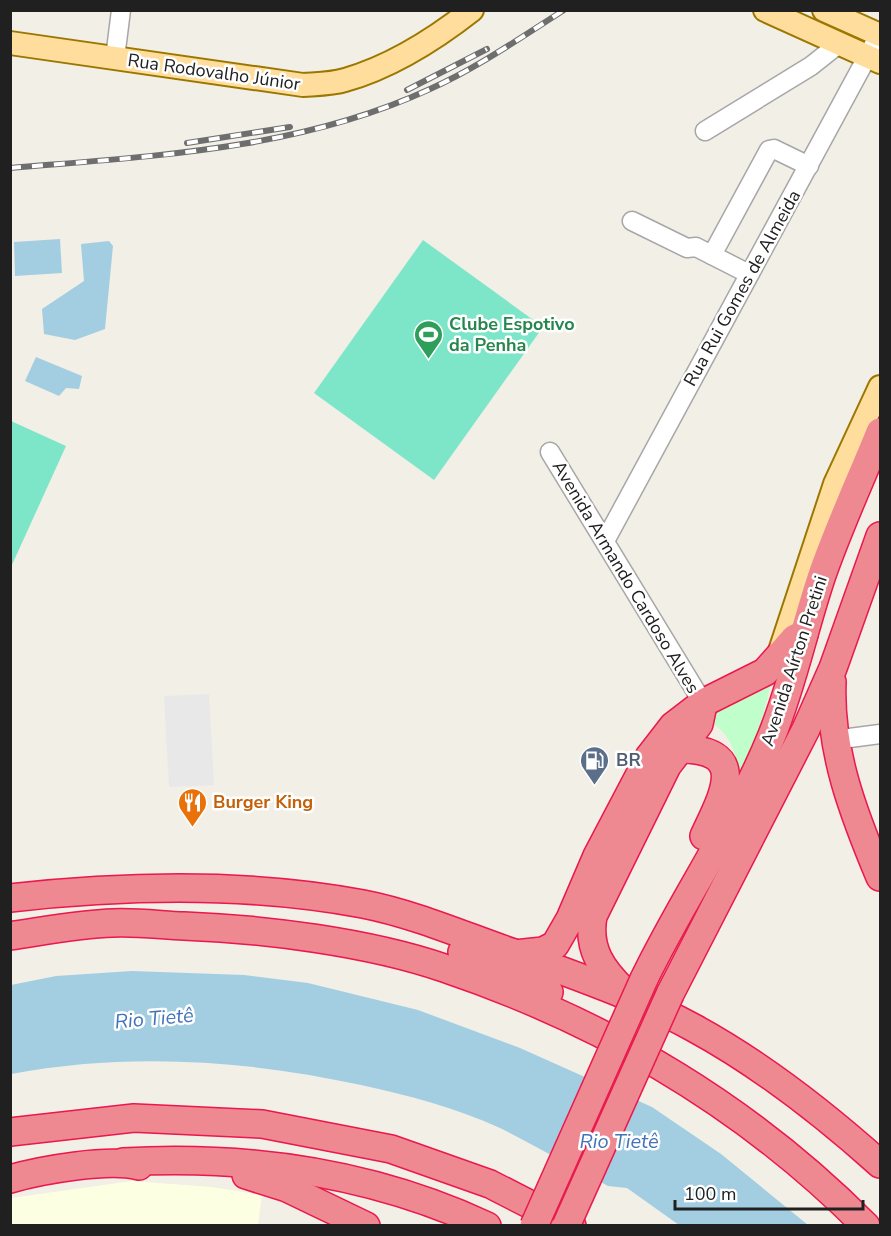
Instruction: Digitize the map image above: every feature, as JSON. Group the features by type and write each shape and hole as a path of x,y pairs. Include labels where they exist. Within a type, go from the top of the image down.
{"highway":[{"name":"Avenida Aírton Pretini","path":"534,1226 637,988 744,798 772,735 819,586 880,432"},
{"path":"819,586 813,576 825,517"},
{"name":"Avenida Aírton Pretini","path":"566,1226 670,994 799,742 833,668 880,536"},
{"path":"515,954 543,951 555,945 570,919 597,856 649,758 673,726 702,703 765,672 795,638 805,633"},
{"path":"833,668 831,712 834,740 841,769 880,877"},
{"path":"702,703 703,714 699,723 667,766 643,810 593,916 590,933 597,957 612,979 637,988 693,1027 777,1079 839,1127 880,1164"},
{"path":"680,749 709,752 720,763 726,774 726,788 698,850 692,887"},
{"path":"10,898 71,891 177,887 288,894 363,904 410,915 515,954 637,988"},
{"path":"363,904 390,920 512,974 603,1018 618,1030 636,1051"},
{"path":"10,936 113,923 222,927 308,938 442,967 588,1027 681,1076 773,1143 866,1226"},
{"path":"10,1132 134,1118 262,1124 391,1149 490,1184 573,1226"},
{"path":"10,1179 123,1162 186,1158 255,1162 386,1188 487,1226"},
{"path":"123,1162 141,1167 201,1169 253,1176 287,1188 366,1226"}],"main road":[{"name":"Rua Rodovalho Júnior","path":"10,43 303,85 344,80 388,63 451,27 472,10"},
{"path":"765,10 874,59"},
{"path":"824,10 880,35"},
{"name":"Avenida Aírton Pretini","path":"777,659 841,471 880,387"},
{"name":"Avenida Aírton Pretini","path":"843,641 880,576"}],"street":[{"path":"115,58 121,10"},
{"name":"Rua Rui Gomes de Almeida","path":"604,541 808,165 874,59 880,35"},
{"path":"705,131 811,66 840,43"},
{"path":"712,255 769,150 774,149 808,165"},
{"path":"632,221 687,248 696,247 749,274"},
{"name":"Avenida Armando Cardoso Alves","path":"550,452 702,703"},
{"path":"834,740 880,734"}],"shaded area":[{"path":"209,694 214,785 169,787 164,696"},
{"path":"132,1181 212,1187 262,1195 258,1225 11,1225 11,1198"}],"green space":[{"name":"Clube Espotivo da Penha","path":"423,240 543,327 434,480 314,393"},
{"path":"11,421 66,446 11,567"},
{"path":"771,684 758,736 738,786 736,760 731,744 714,724 715,703"}],"water":[{"path":"60,239 62,273 15,276 14,242"},
{"path":"109,241 113,246 105,329 75,340 44,334 42,309 84,281 81,244"},
{"path":"36,357 82,376 79,389 66,388 59,396 25,381"},
{"name":"Rio Tietê","path":"132,971 244,975 308,983 418,1010 520,1048 652,1107 721,1154 808,1225 679,1225 627,1188 608,1186 500,1128 449,1108 414,1098 318,1076 230,1065 142,1061 55,1067 11,1074 11,985 56,976"}],"railway":[{"path":"10,168 224,147 277,138 329,125 380,109 447,81 564,10"},
{"path":"407,90 487,49"},
{"path":"187,143 290,127"}],"place":[{"name":"Clube Espotivo da Penha","path":"428,360"},
{"name":"BR","path":"595,786"},
{"name":"Burger King","path":"192,828"}]}
